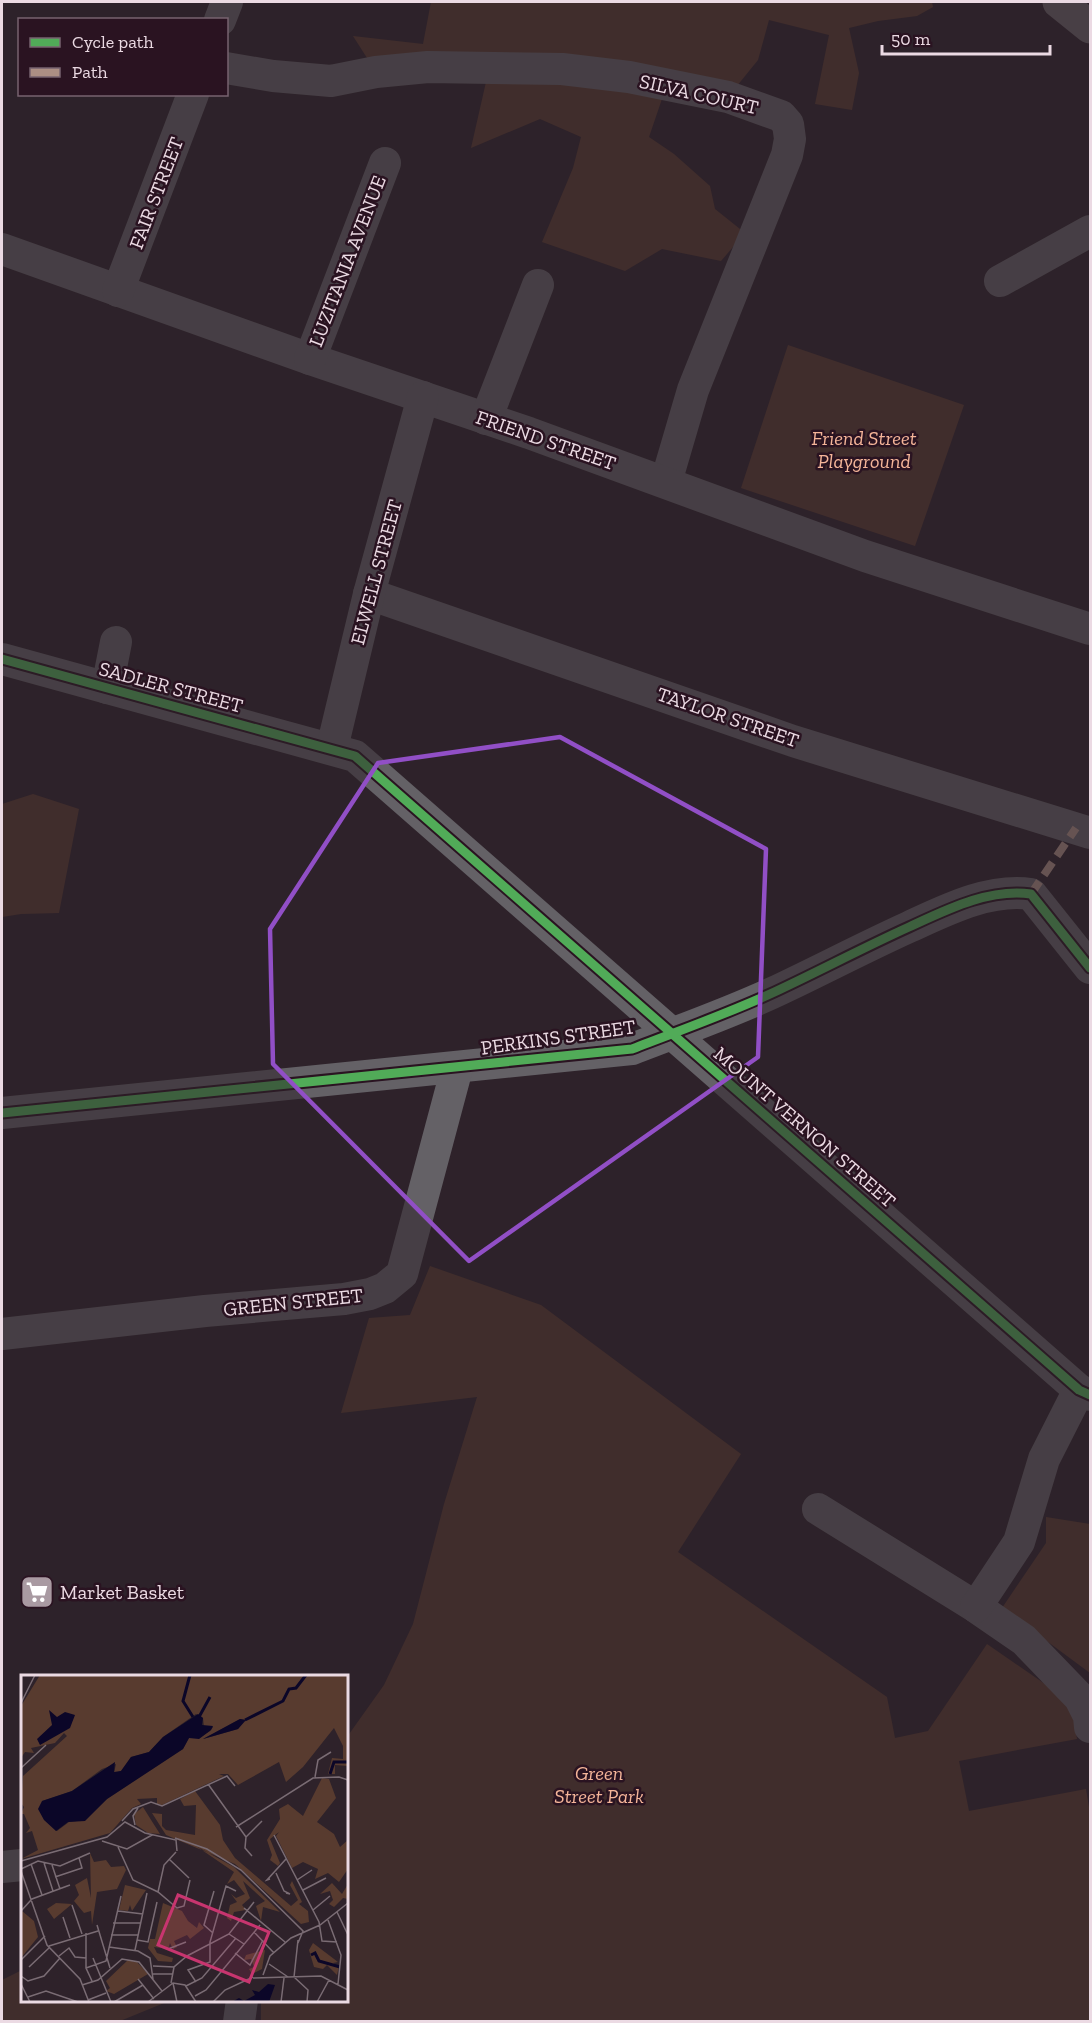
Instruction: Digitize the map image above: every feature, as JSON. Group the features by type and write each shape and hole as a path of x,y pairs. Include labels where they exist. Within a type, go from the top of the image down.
{"main road":[{"path":"1059,2 1090,27"}],"street":[{"path":"221,18 227,2"},
{"name":"SILVA COURT","path":"228,68 273,76 331,81 376,72 428,67 562,69 629,77 728,97 782,116 788,124 790,139 787,155 693,390 666,482"},
{"name":"FAIR STREET","path":"118,291 192,96"},
{"name":"LUZITANIA AVENUE","path":"310,359 385,163"},
{"path":"1000,281 1090,231"},
{"name":"FRIEND STREET","path":"2,249 310,359 666,482 865,556 1090,629"},
{"path":"486,419 538,285"},
{"name":"ELWELL STREET","path":"332,748 369,594 423,397"},
{"name":"TAYLOR STREET","path":"369,594 793,741 1090,832"},
{"path":"107,688 116,642"},
{"name":"SADLER STREET","path":"2,659 332,748"},
{"name":"MOUNT VERNON STREET","path":"332,748 355,756 1085,1393"},
{"name":"PERKINS STREET","path":"2,1113 632,1049 702,1024 784,988 957,904 1014,892 1030,894 1090,968"},
{"name":"GREEN STREET","path":"2,1334 205,1311 344,1299 370,1294 385,1288 402,1274 457,1068"},
{"path":"976,1607 1019,1542 1044,1459 1085,1393"},
{"path":"818,1509 976,1607 1024,1640 1080,1698 1089,1716 1090,1727"},
{"path":"2,1867 21,1865"},
{"path":"239,2022 242,2002"}],"highlighted area":[{"path":"560,737 766,849 758,1057 469,1261 273,1064 270,929 378,763"}],"green space":[{"path":"431,2 932,2 933,7 917,16 878,21 849,28 859,73 852,110 815,104 829,35 769,20 758,60 728,97 664,93 649,137 674,154 710,186 715,209 745,233 721,261 662,249 625,271 542,242 573,168 581,137 540,119 471,148 486,82 376,72 353,36 423,44"},
{"name":"Friend Street Playground","path":"788,345 964,405 915,546 741,488"},
{"path":"33,794 79,809 59,913 2,917 2,804"},
{"name":"Green Street Park","path":"430,1266 541,1305 741,1454 678,1552 887,1697 895,1738 928,1731 987,1644 1071,1702 1077,1739 959,1761 969,1811 1086,1789 1090,1813 1090,2021 261,2022 261,2002 348,2002 348,1736 384,1685 413,1624 444,1504 477,1397 341,1413 369,1318 410,1315"},
{"path":"1046,1517 1090,1524 1090,1673 1002,1608 1046,1543"},
{"path":"21,1970 21,2002 167,2002 120,2021 2,2021 2,1980"}],"marked path":[{"path":"1031,894 1076,828"}],"cycle path":[{"path":"2,659 355,756 1079,1390 1090,1395"},
{"path":"2,1113 632,1049 766,996 938,914 968,902 999,894 1031,894 1090,968"}],"place":[{"name":"Market Basket","path":"37,1592"}]}
